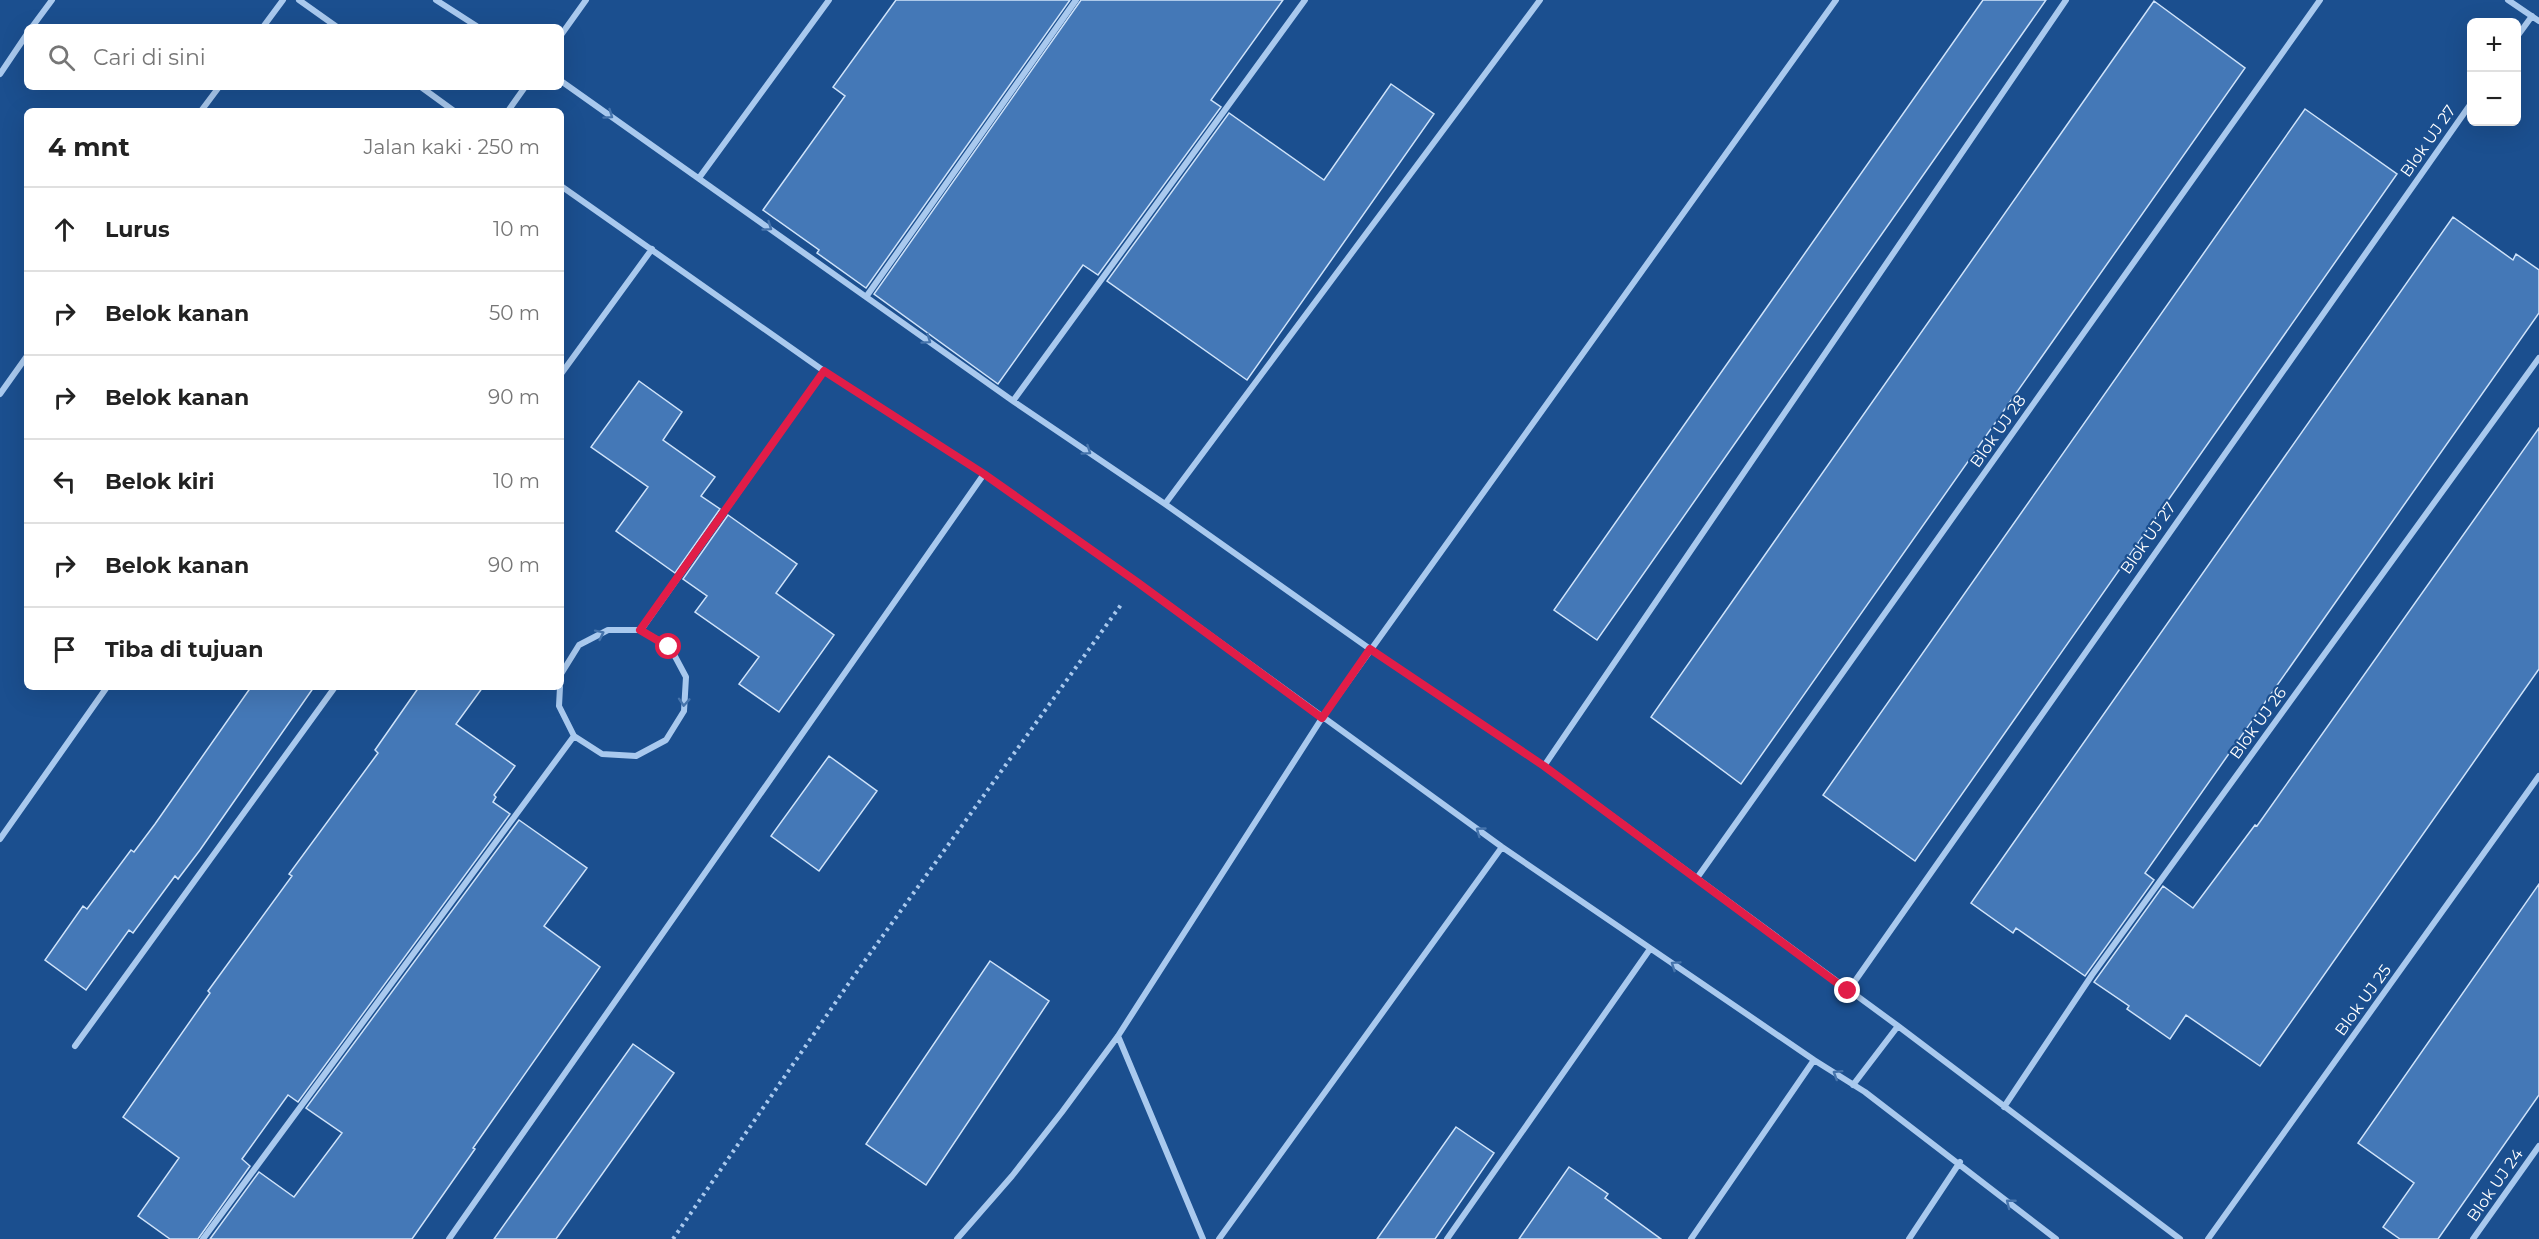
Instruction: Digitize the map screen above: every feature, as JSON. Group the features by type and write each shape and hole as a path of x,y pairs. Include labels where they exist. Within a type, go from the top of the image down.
{"street":[{"path":"34,24 52,0"},
{"path":"265,24 283,0"},
{"path":"299,0 333,24"},
{"path":"436,0 473,24"},
{"path":"564,31 586,0"},
{"path":"699,178 829,0"},
{"path":"866,297 1076,0"},
{"path":"1013,401 1305,0"},
{"path":"1166,504 1540,0"},
{"path":"957,1239 1019,1167 1118,1036 1322,718 1836,0"},
{"path":"1544,766 2066,0"},
{"name":"Blok UJ 28","path":"1697,878 2320,0"},
{"path":"2508,0 2539,21"},
{"path":"2521,32 2532,16"},
{"path":"0,74 24,38"},
{"path":"564,83 1013,401 1166,504 1370,649 1544,766 1898,1026 2180,1239"},
{"path":"203,108 217,90"},
{"path":"425,90 450,108"},
{"path":"510,108 523,90"},
{"name":"Blok UJ 27","path":"1848,991 2467,109"},
{"path":"564,188 824,371 984,474 1502,847 1814,1060 1853,1084 1960,1162 2056,1239"},
{"path":"564,370 652,249"},
{"name":"Blok UJ 26","path":"2004,1107 2092,975 2539,358"},
{"path":"0,394 24,360"},
{"path":"640,630 824,371"},
{"path":"449,1239 984,474"},
{"path":"560,690 559,706 574,735 602,754 636,756 666,740 684,711 686,677 669,647 640,630 608,630 588,640 579,645 564,669"},
{"path":"0,839 105,690"},
{"path":"75,1046 333,690"},
{"path":"203,1239 574,735"},
{"name":"Blok UJ 25","path":"2208,1239 2539,776"},
{"path":"1219,1239 1502,847"},
{"path":"1447,1239 1650,949"},
{"path":"1853,1084 1898,1026"},
{"path":"1118,1036 1203,1239"},
{"path":"1691,1239 1814,1060"},
{"name":"Blok UJ 24","path":"2473,1239 2539,1146"},
{"path":"1909,1239 1960,1162"}],"path":[{"path":"673,1239 851,980 1137,582"}],"building":[{"path":"896,0 1070,0 866,288 817,253 819,250 763,210 845,96 833,87"},
{"path":"1081,0 1283,0 1211,100 1221,107 1098,275 1083,265 998,384 874,294"},
{"path":"1983,0 2046,0 1597,640 1554,610"},
{"path":"2154,1 2245,68 1741,784 1651,717"},
{"path":"1391,84 1434,114 1247,380 1107,281 1229,113 1324,180"},
{"path":"2305,109 2397,174 1915,861 1823,795"},
{"path":"2453,217 2513,260 2516,254 2539,270 2539,313 2145,873 2154,880 2085,976 2016,928 2013,933 1971,903"},
{"path":"639,381 682,412 663,440 715,477 701,496 720,509 675,573 616,531 648,487 591,447"},
{"path":"2539,428 2539,669 2260,1066 2186,1015 2170,1039 2127,1009 2129,1006 2094,982 2163,886 2193,908 2255,825 2257,826"},
{"path":"728,515 797,564 776,593 834,635 779,712 739,684 759,657 695,612 707,596 683,579"},
{"path":"249,690 312,690 200,850 178,879 175,876 133,933 129,930 86,990 45,960 83,906 87,909 131,850 134,852"},
{"path":"417,690 481,690 456,724 515,766 494,795 496,797 493,802 510,814 298,1102 288,1095 242,1159 250,1166 198,1239 170,1239 138,1216 179,1158 123,1117 210,993 208,991 292,876 289,874 378,753 375,750"},
{"path":"829,756 877,791 819,871 771,836"},
{"path":"519,820 587,868 544,926 600,967 412,1239 210,1239 259,1172 294,1197 342,1133 306,1108"},
{"path":"2539,884 2539,1095 2438,1239 2400,1239 2383,1227 2414,1183 2358,1143"},
{"path":"990,961 1049,1001 926,1185 866,1144"},
{"path":"633,1044 674,1073 556,1239 494,1239"},
{"path":"1456,1127 1494,1153 1435,1239 1377,1239"},
{"path":"1569,1167 1608,1194 1605,1198 1661,1239 1519,1239"}],"route":[{"path":"669,647 640,630 824,371 984,474 1137,582 1322,718 1370,649 1544,766 1848,991"}]}
